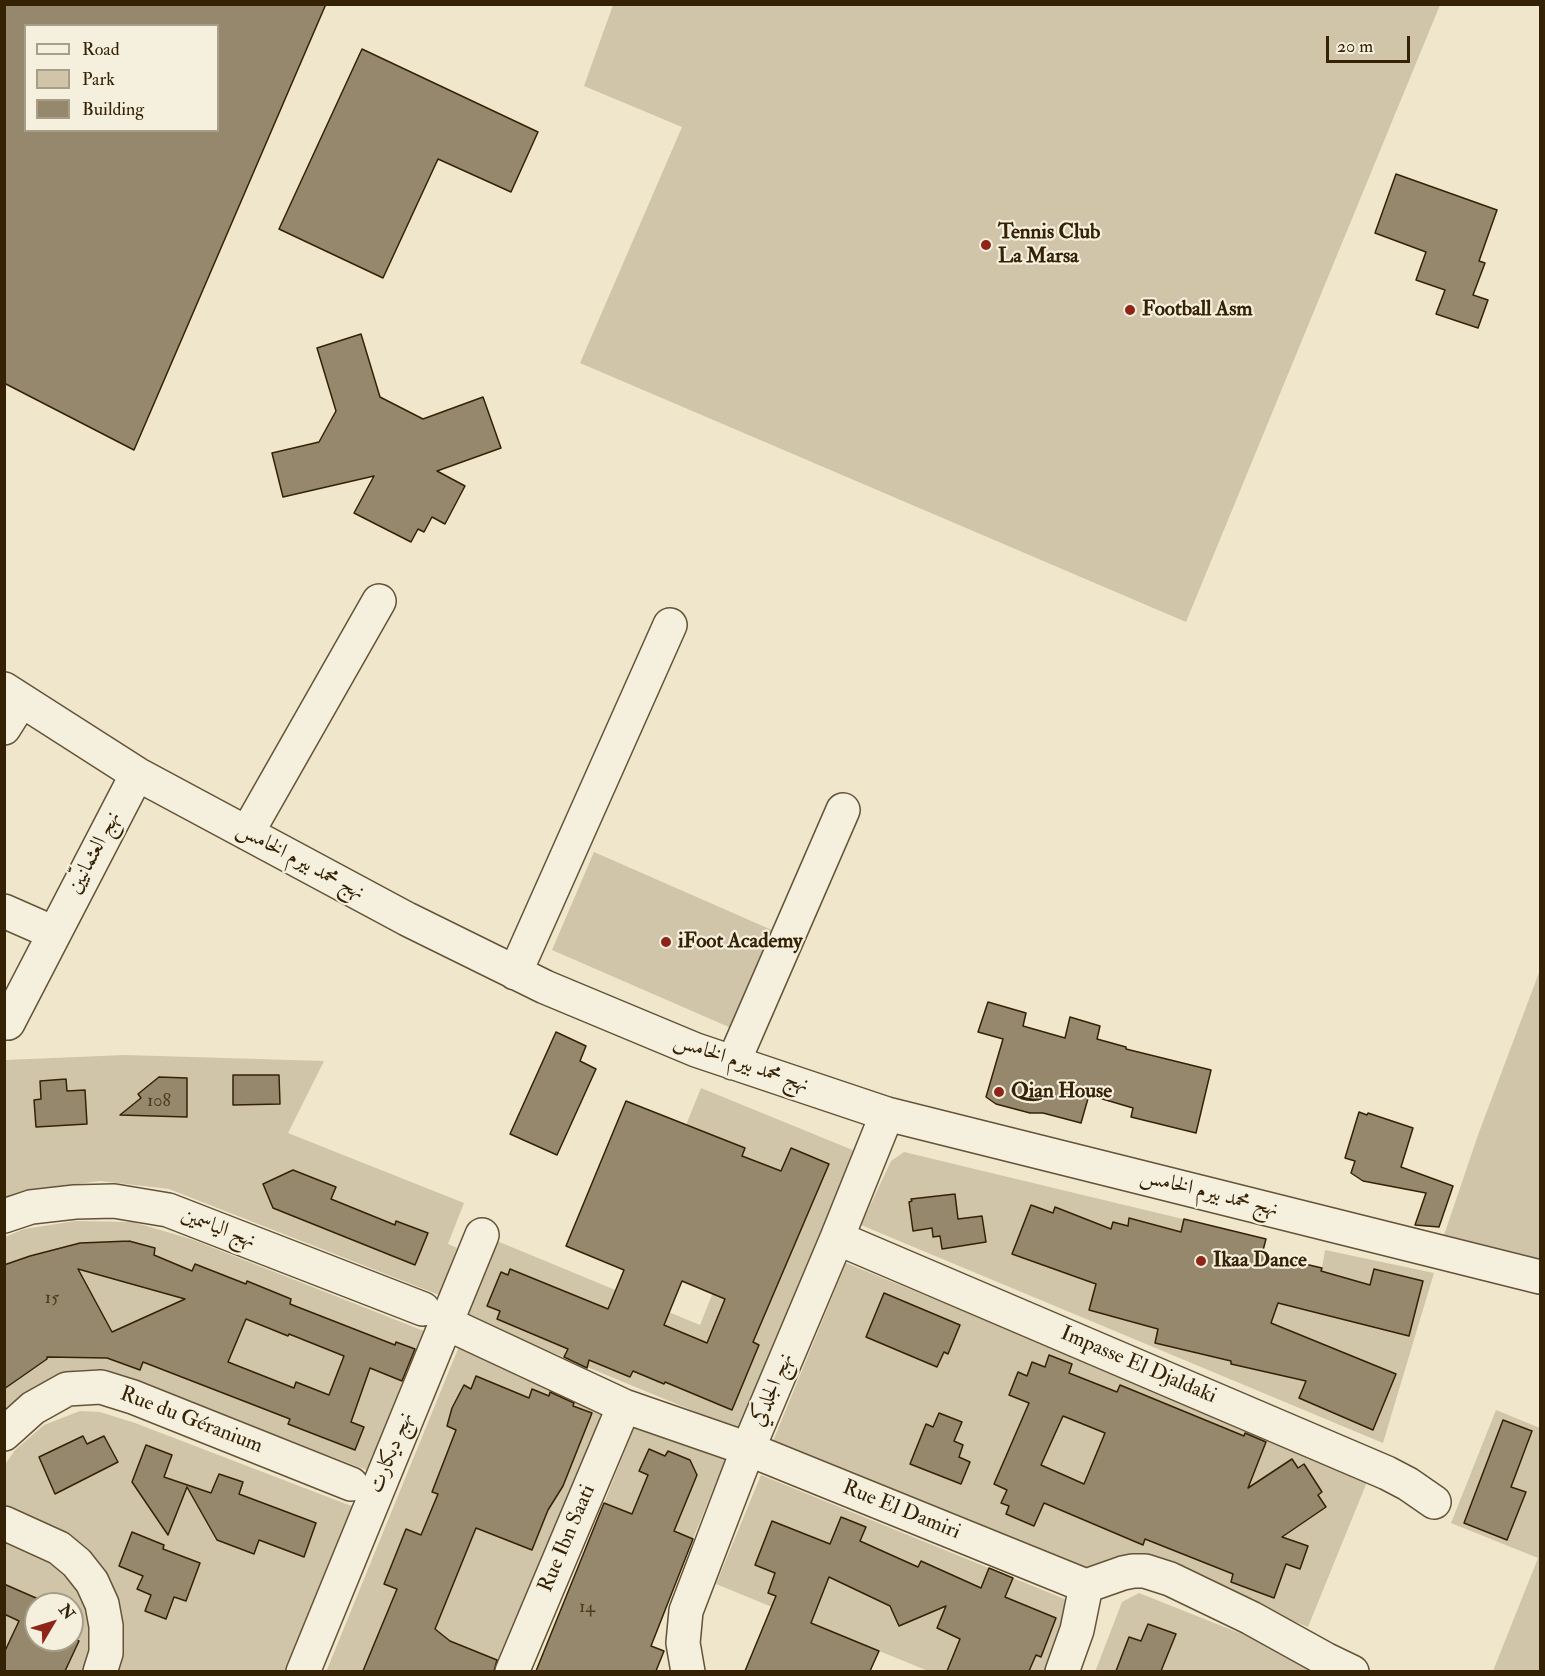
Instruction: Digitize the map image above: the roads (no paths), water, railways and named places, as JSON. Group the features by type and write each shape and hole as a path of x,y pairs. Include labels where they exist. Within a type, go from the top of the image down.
{"street":[{"path":"246,833 379,601"},
{"path":"515,973 670,626"},
{"path":"4,728 13,695"},
{"name":"نهج محمد بيرم الخامس","path":"13,695 137,774 407,919 545,987 674,1041 887,1114 1540,1277"},
{"name":"نهج العثمانيّين","path":"8,1023 137,774"},
{"path":"733,1063 843,810"},
{"path":"4,911 54,933"},
{"name":"نهج الجلدكي","path":"688,1671 682,1643 686,1611 748,1449 887,1114"},
{"name":"نهج الياسمين","path":"4,1216 31,1207 75,1202 114,1202 168,1210 434,1316"},
{"name":"نهج ديكارت","path":"303,1671 434,1316 482,1235"},
{"name":"Impasse El Djaldaki","path":"837,1238 1387,1473 1434,1502"},
{"name":"Rue El Damiri","path":"434,1316 624,1406 748,1449 1086,1586"},
{"name":"Rue du Géranium","path":"4,1434 33,1408 67,1389 100,1387 133,1397 351,1484"},
{"name":"Rue Ibn Saati","path":"512,1671 624,1406"},
{"path":"4,1523 59,1548 77,1563 92,1582 102,1604 106,1626 106,1653 100,1671"},
{"path":"1062,1671 1077,1630 1086,1586 1124,1573 1145,1571 1170,1579 1251,1618 1325,1659 1352,1671"}],"place":[{"name":"Tennis Club La Marsa","path":"986,245"},
{"name":"Football Asm","path":"1130,310"},
{"name":"iFoot Academy","path":"666,942"},
{"name":"Qian House","path":"999,1092"},
{"name":"Ikaa Dance","path":"1201,1261"}]}
